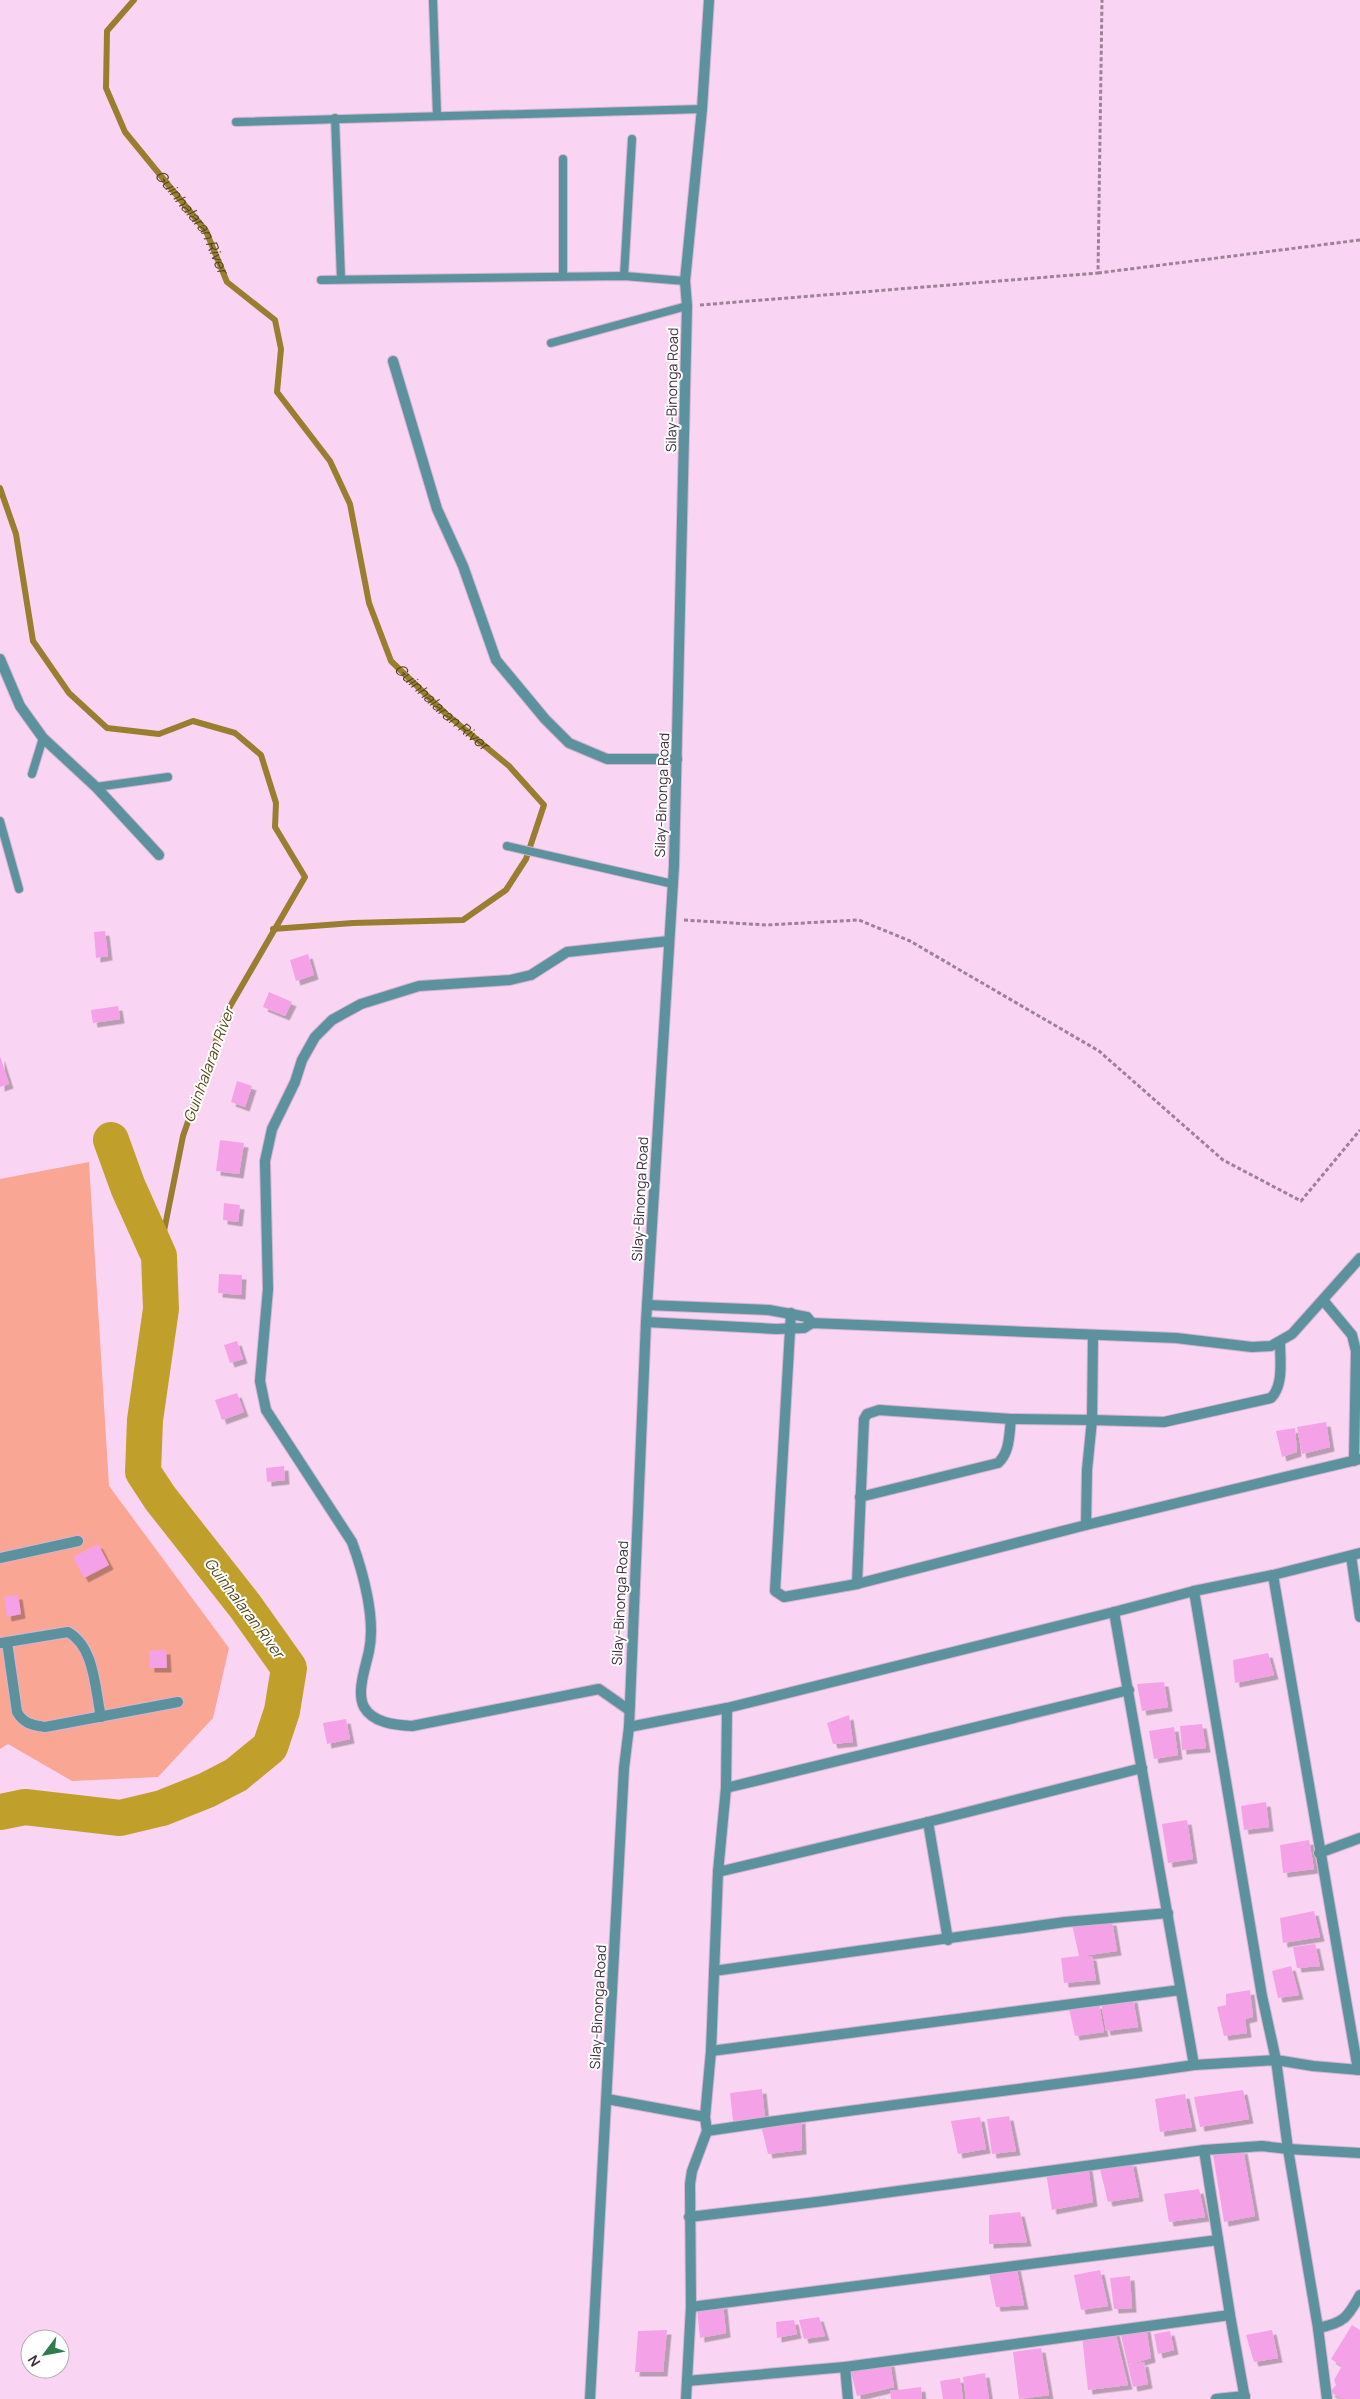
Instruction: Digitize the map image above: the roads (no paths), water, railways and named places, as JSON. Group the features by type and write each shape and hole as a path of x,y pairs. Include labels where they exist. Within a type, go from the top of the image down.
{"street":[{"name":"Silay-Binonga Road","path":"590,2399 624,1768 629,1727 646,1322 673,884 688,306 685,281 702,109 709,0"},
{"path":"393,360 437,509 463,566 496,660 545,719 569,743 606,759 676,759"},
{"path":"0,659 20,706 43,738 96,787 158,855"},
{"path":"629,1710 599,1689 412,1726 384,1722 369,1713 364,1706 360,1695 371,1645 371,1629 360,1564 352,1542 266,1410 260,1381 268,1289 265,1161 272,1129 315,1037 332,1020 361,1004 419,986 510,980 531,974 567,952 669,941"},
{"path":"646,1322 790,1328 804,1328 812,1323 1176,1338 1252,1347 1271,1346 1292,1334 1360,1258"},
{"path":"790,1312 775,1591 784,1597 856,1584 1086,1525 1357,1460 1356,1351 1352,1335 1323,1300"},
{"path":"647,1305 790,1312 807,1317 812,1323"},
{"path":"1086,1525 1087,1470 1092,1420 1093,1336"},
{"path":"856,1584 864,1419 871,1411 1011,1419 1164,1422 1271,1398 1278,1392 1280,1342"},
{"path":"860,1497 998,1463 1004,1457 1007,1449 1011,1419"},
{"path":"0,1558 78,1541"},
{"path":"629,1727 727,1708 1114,1612 1194,1590 1273,1575 1355,1555 1360,1617"},
{"path":"706,2131 823,2113 1077,2082 1194,2065 1276,2060 1313,2066 1359,2070 1273,1575"},
{"path":"1194,1590 1262,1996 1276,2060 1288,2149 1318,2328 1327,2399"},
{"path":"1114,1612 1194,2065"},
{"path":"101,1717 90,1662 76,1636 68,1632 3,1643 17,1712 30,1725 46,1727 101,1717 178,1702"},
{"path":"726,1788 1129,1690"},
{"path":"686,2399 690,2307 689,2217 692,2171 706,2131 705,2117 711,2051 718,1872 726,1788 727,1708"},
{"path":"718,1872 1142,1768"},
{"path":"928,1822 948,1940"},
{"path":"1320,1853 1360,1838"},
{"path":"714,1971 948,1940 1066,1922 1168,1913"},
{"path":"711,2051 1180,1990"},
{"path":"607,2099 705,2117"},
{"path":"689,2217 816,2202 1204,2150 1262,2146 1360,2153"},
{"path":"1204,2150 1245,2397 1216,2399"},
{"path":"690,2307 1218,2240"},
{"path":"1318,2328 1335,2325 1344,2320 1360,2295"},
{"path":"687,2381 845,2367 1230,2315"},
{"path":"845,2367 848,2399"}],"lane":[{"path":"433,0 437,115"},
{"path":"236,122 702,109"},
{"path":"335,118 341,279"},
{"path":"624,276 632,138"},
{"path":"563,159 563,276"},
{"path":"321,280 624,276 685,281"},
{"path":"551,343 688,306"},
{"path":"32,774 43,738"},
{"path":"96,787 168,777"},
{"path":"0,821 19,890"},
{"path":"511,847 673,884"}],"waterway":[{"name":"Guinhalaran River","path":"134,0 107,31 106,88 125,132 206,231 227,282 275,320 281,349 277,392 330,461 350,504 369,603 391,661 445,713 509,766 544,805 526,859 506,890 463,920 353,923 273,929"},
{"path":"0,488 16,534 33,641 69,693 107,728 159,734 193,721 235,733 261,755 276,803 275,827 305,877 225,1015 183,1136 159,1256"},
{"name":"Guinhalaran River","path":"0,1812 25,1807 120,1818 162,1808 207,1790 236,1775 270,1747 282,1711 289,1668 245,1606 160,1498 143,1472 145,1420 161,1309 159,1256 128,1187 111,1140"}]}
